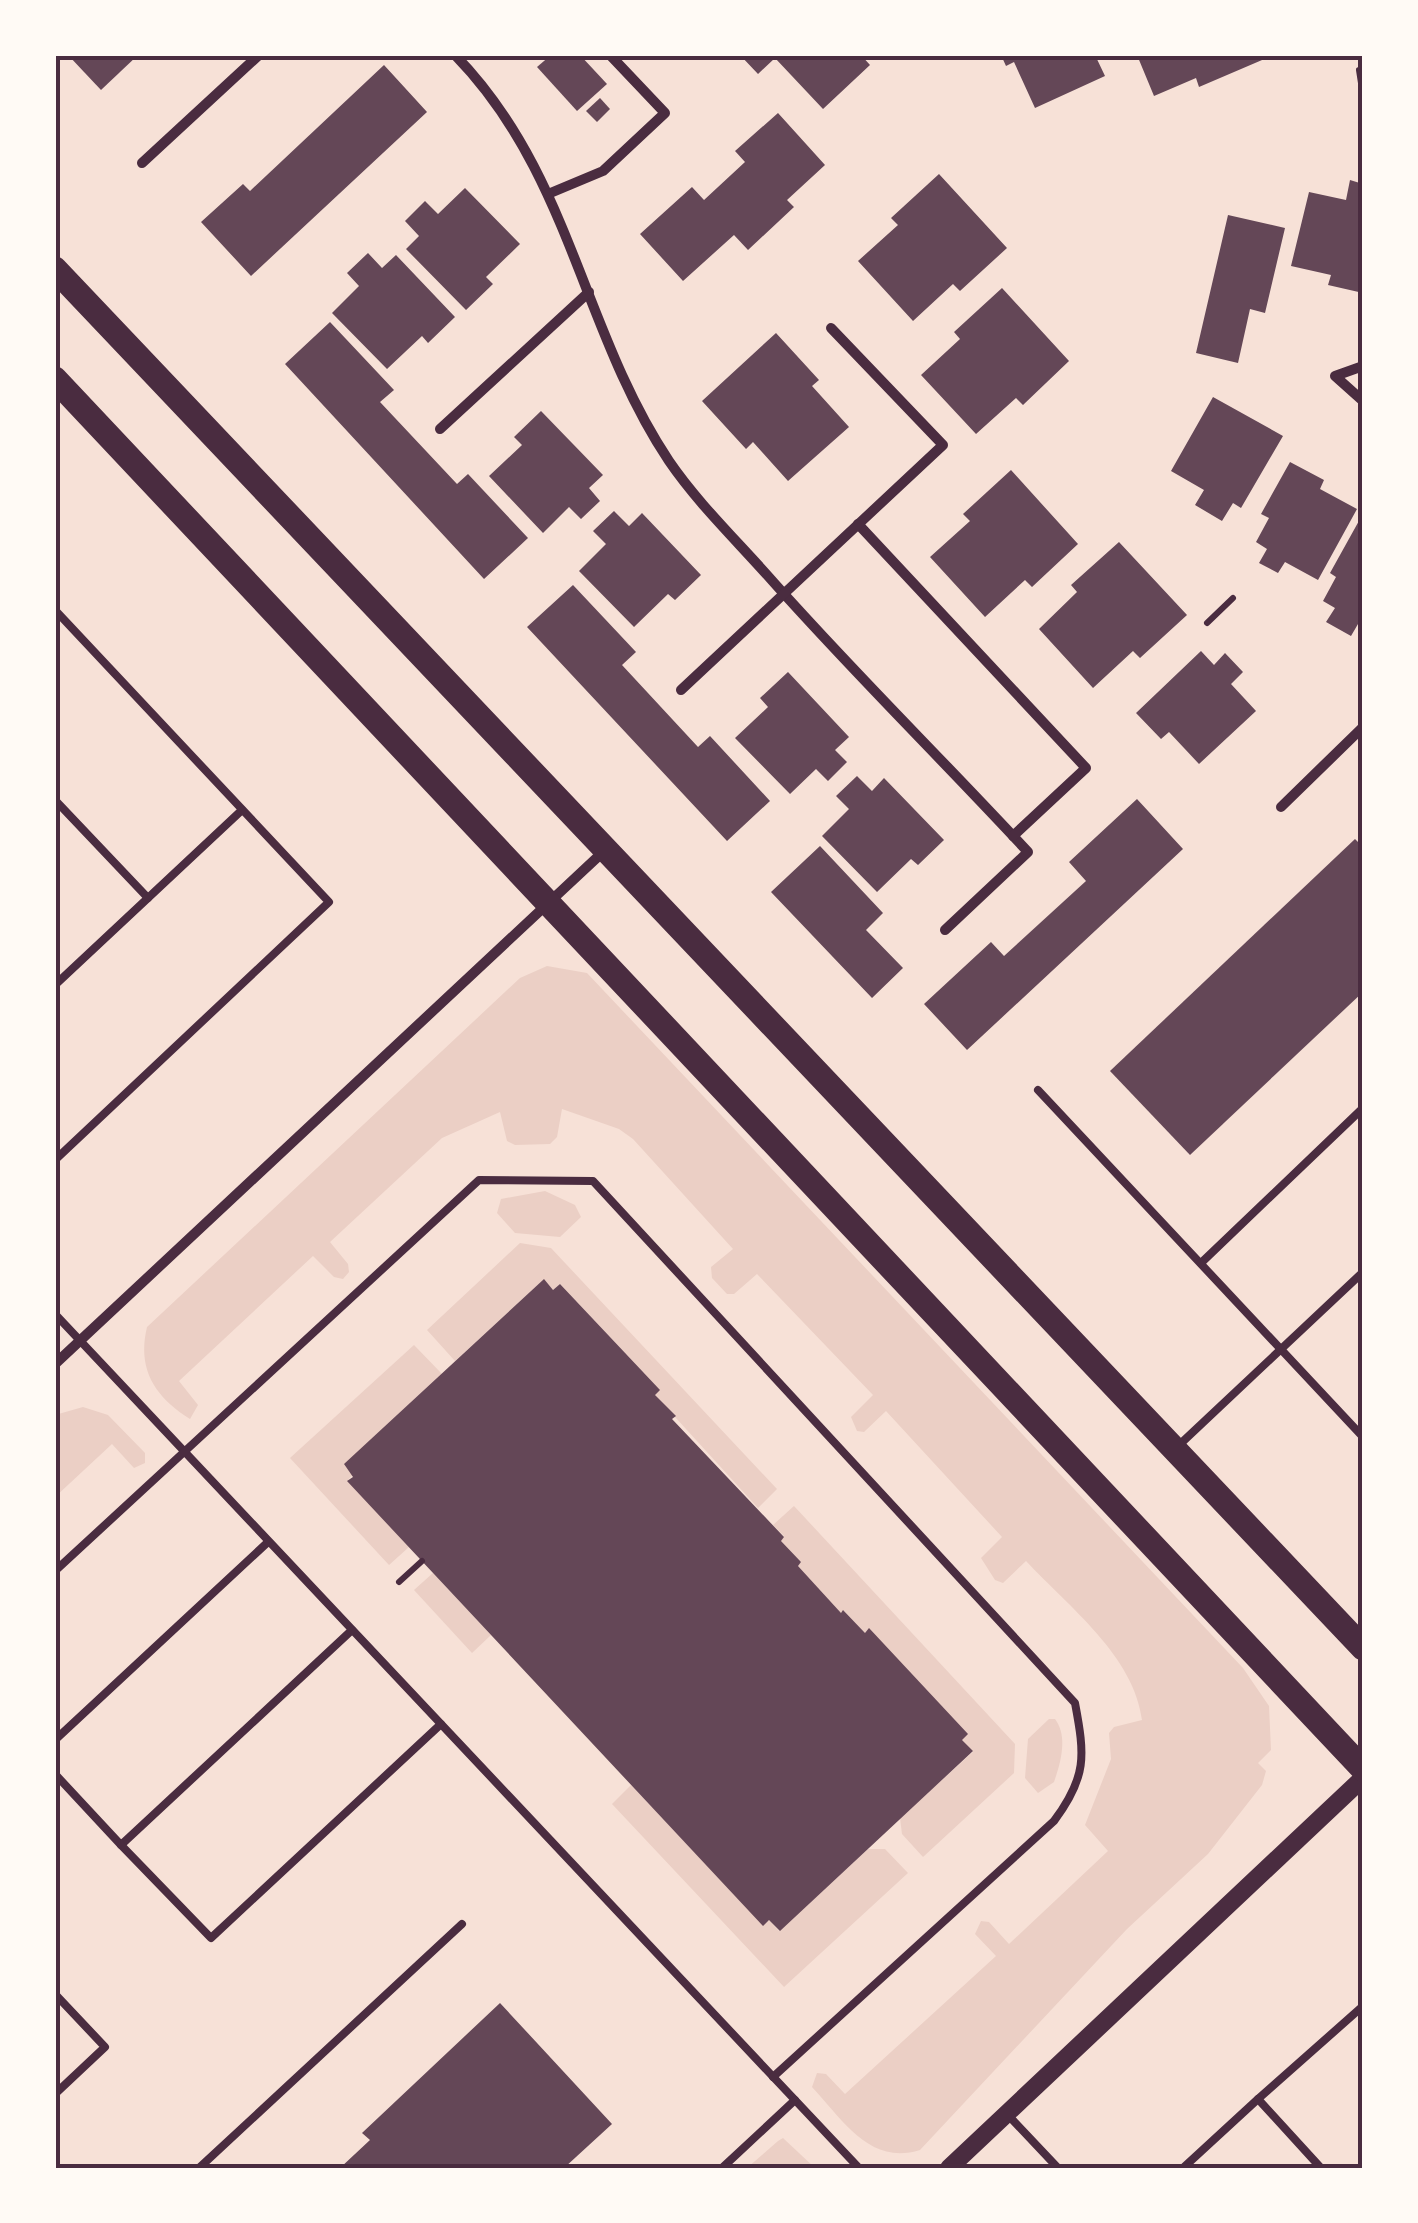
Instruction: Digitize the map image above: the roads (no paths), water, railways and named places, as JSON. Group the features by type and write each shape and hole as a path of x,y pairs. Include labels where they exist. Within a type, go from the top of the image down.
{"main road":[{"path":"55,269 603,852 1363,1648"},
{"path":"55,379 1363,1768"}],"street":[{"path":"142,163 259,55"},
{"path":"455,55 511,122 548,194 636,404 670,462 783,594 1028,852 945,930"},
{"path":"548,194 603,171 666,113 610,55"},
{"path":"440,429 589,292"},
{"path":"680,690 944,445 831,328"},
{"path":"1363,366 1335,376 1363,400"},
{"path":"858,524 1086,768 1013,836"},
{"path":"1282,807 1363,727"},
{"path":"55,1364 603,852"},
{"path":"949,2168 1363,1778"}],"lane":[{"path":"55,610 329,902 55,1160"},
{"path":"55,800 148,898"},
{"path":"55,985 242,810"},
{"path":"1038,1090 1363,1437"},
{"path":"1200,1263 1363,1108"},
{"path":"55,1571 479,1180 594,1181 1074,1703 1084,1749 1077,1790 1054,1821 773,2077"},
{"path":"1174,1450 1363,1272"},
{"path":"55,1314 859,2168"},
{"path":"55,1740 268,1542"},
{"path":"121,1845 352,1630"},
{"path":"55,1774 212,1938 441,1724"},
{"path":"199,2168 462,1924"},
{"path":"55,1994 105,2047 55,2094"},
{"path":"1183,2168 1363,2006"},
{"path":"1258,2099 1321,2168"},
{"path":"722,2168 795,2100"},
{"path":"1007,2114 1058,2168"}]}
